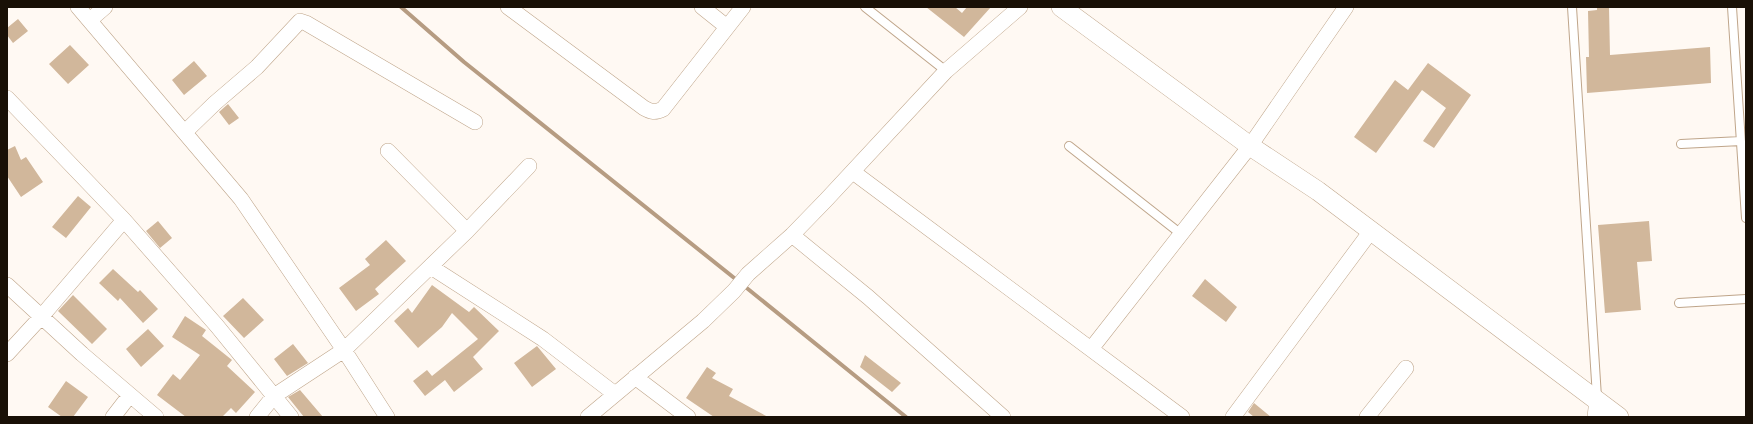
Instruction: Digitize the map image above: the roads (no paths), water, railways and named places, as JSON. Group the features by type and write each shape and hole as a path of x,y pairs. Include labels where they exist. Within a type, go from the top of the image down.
{"street":[{"path":"78,7 241,199 344,350 387,417"},
{"path":"90,20 105,7"},
{"path":"508,7 651,112 658,112 663,109 743,7"},
{"path":"702,7 727,27"},
{"path":"588,417 703,321 734,291 748,274 792,235 853,172 946,70 1020,7"},
{"path":"1062,7 1250,146 1318,191 1596,408 1619,417"},
{"path":"1091,349 1250,146 1346,7"},
{"path":"185,132 215,103 258,67 300,21 306,23 475,122"},
{"path":"7,98 124,220 217,326 291,417"},
{"path":"388,152 467,231"},
{"path":"257,417 274,396 344,350 467,231 530,166"},
{"path":"853,172 1182,417"},
{"path":"7,354 41,317 124,220"},
{"path":"1233,417 1371,231"},
{"path":"792,235 868,297 1003,417"},
{"path":"430,267 543,340 615,394"},
{"path":"7,285 41,317 156,417"},
{"path":"1367,417 1406,368"},
{"path":"635,377 688,417"},
{"path":"113,417 130,395"}],"lane":[{"path":"865,7 946,70"},
{"path":"1572,7 1596,408"},
{"path":"1732,7 1746,218"},
{"path":"1682,144 1741,141"},
{"path":"1069,146 1181,234"},
{"path":"1679,303 1746,299"}],"waterway":[{"path":"401,7 464,62 738,281"},
{"path":"743,285 906,417"}]}
